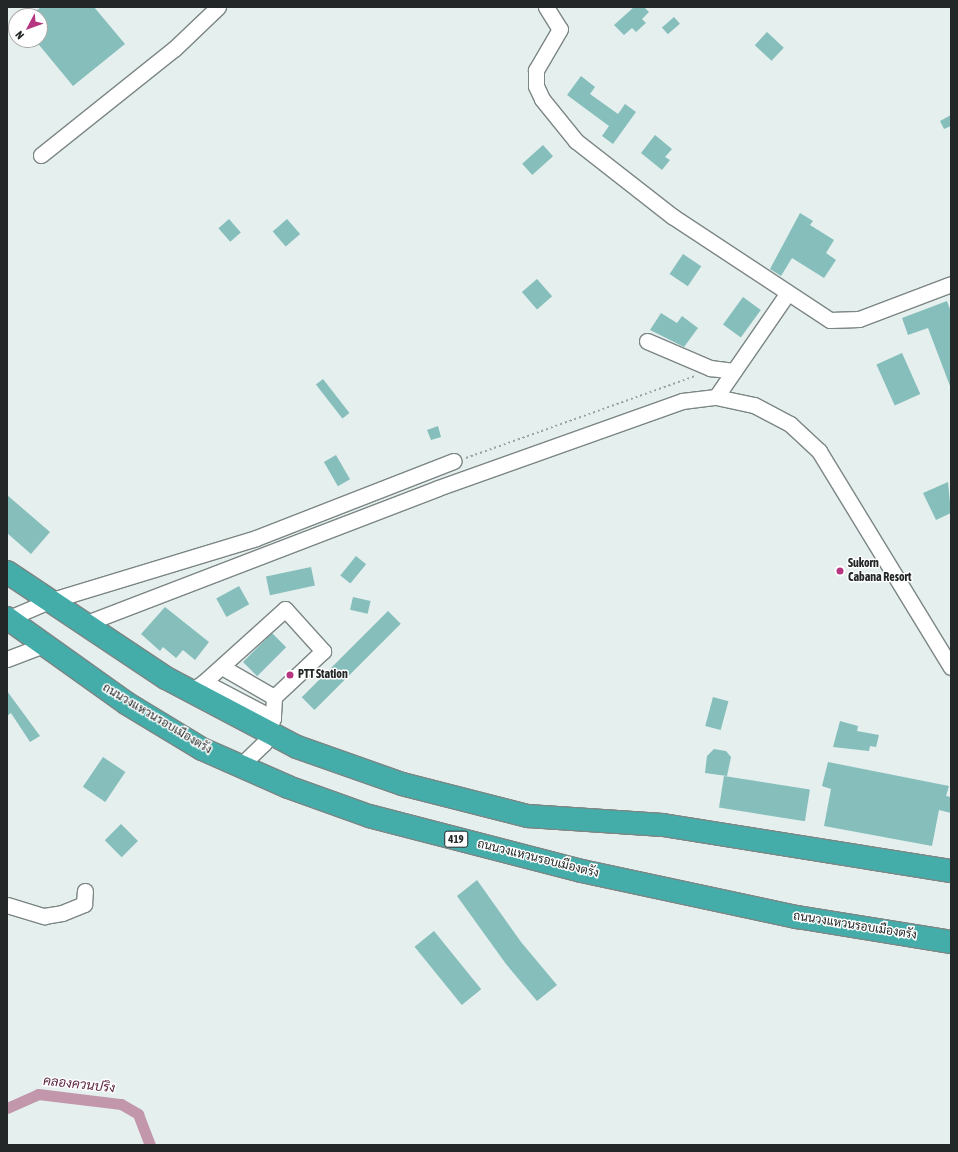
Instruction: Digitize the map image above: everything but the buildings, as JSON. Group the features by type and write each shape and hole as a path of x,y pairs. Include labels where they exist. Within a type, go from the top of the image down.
{"highway":[{"path":"7,572 84,624 271,726 297,747 402,784 528,816 663,825 951,871"},
{"name":"ถนนวงแหวนรอบเมืองตรัง","path":"7,618 126,703 202,749 240,766 369,816 582,871 797,917 951,942"}],"street":[{"path":"41,155 174,49 218,7"},
{"path":"546,7 560,29 534,78 555,118 582,146 639,192 813,312 843,322 859,319 951,284"},
{"path":"716,397 787,294"},
{"path":"647,341 710,368 734,371"},
{"path":"84,624 445,486 682,401 716,397 754,405 790,424 819,451 951,667"},
{"path":"7,618 49,601 256,538 454,462"},
{"path":"198,687 285,609 323,651 274,697 271,726 257,752 240,766"},
{"path":"7,659 44,645"},
{"path":"222,667 274,697"},
{"path":"7,905 44,916 62,913 84,904 85,891"}],"path":[{"path":"454,462 697,375"}],"waterway":[{"name":"คลองควนปริง","path":"7,1108 38,1094 121,1104 138,1114 150,1145"}],"place":[{"name":"Sukorn Cabana Resort","path":"840,571"},
{"name":"PTT Station","path":"290,675"}]}
